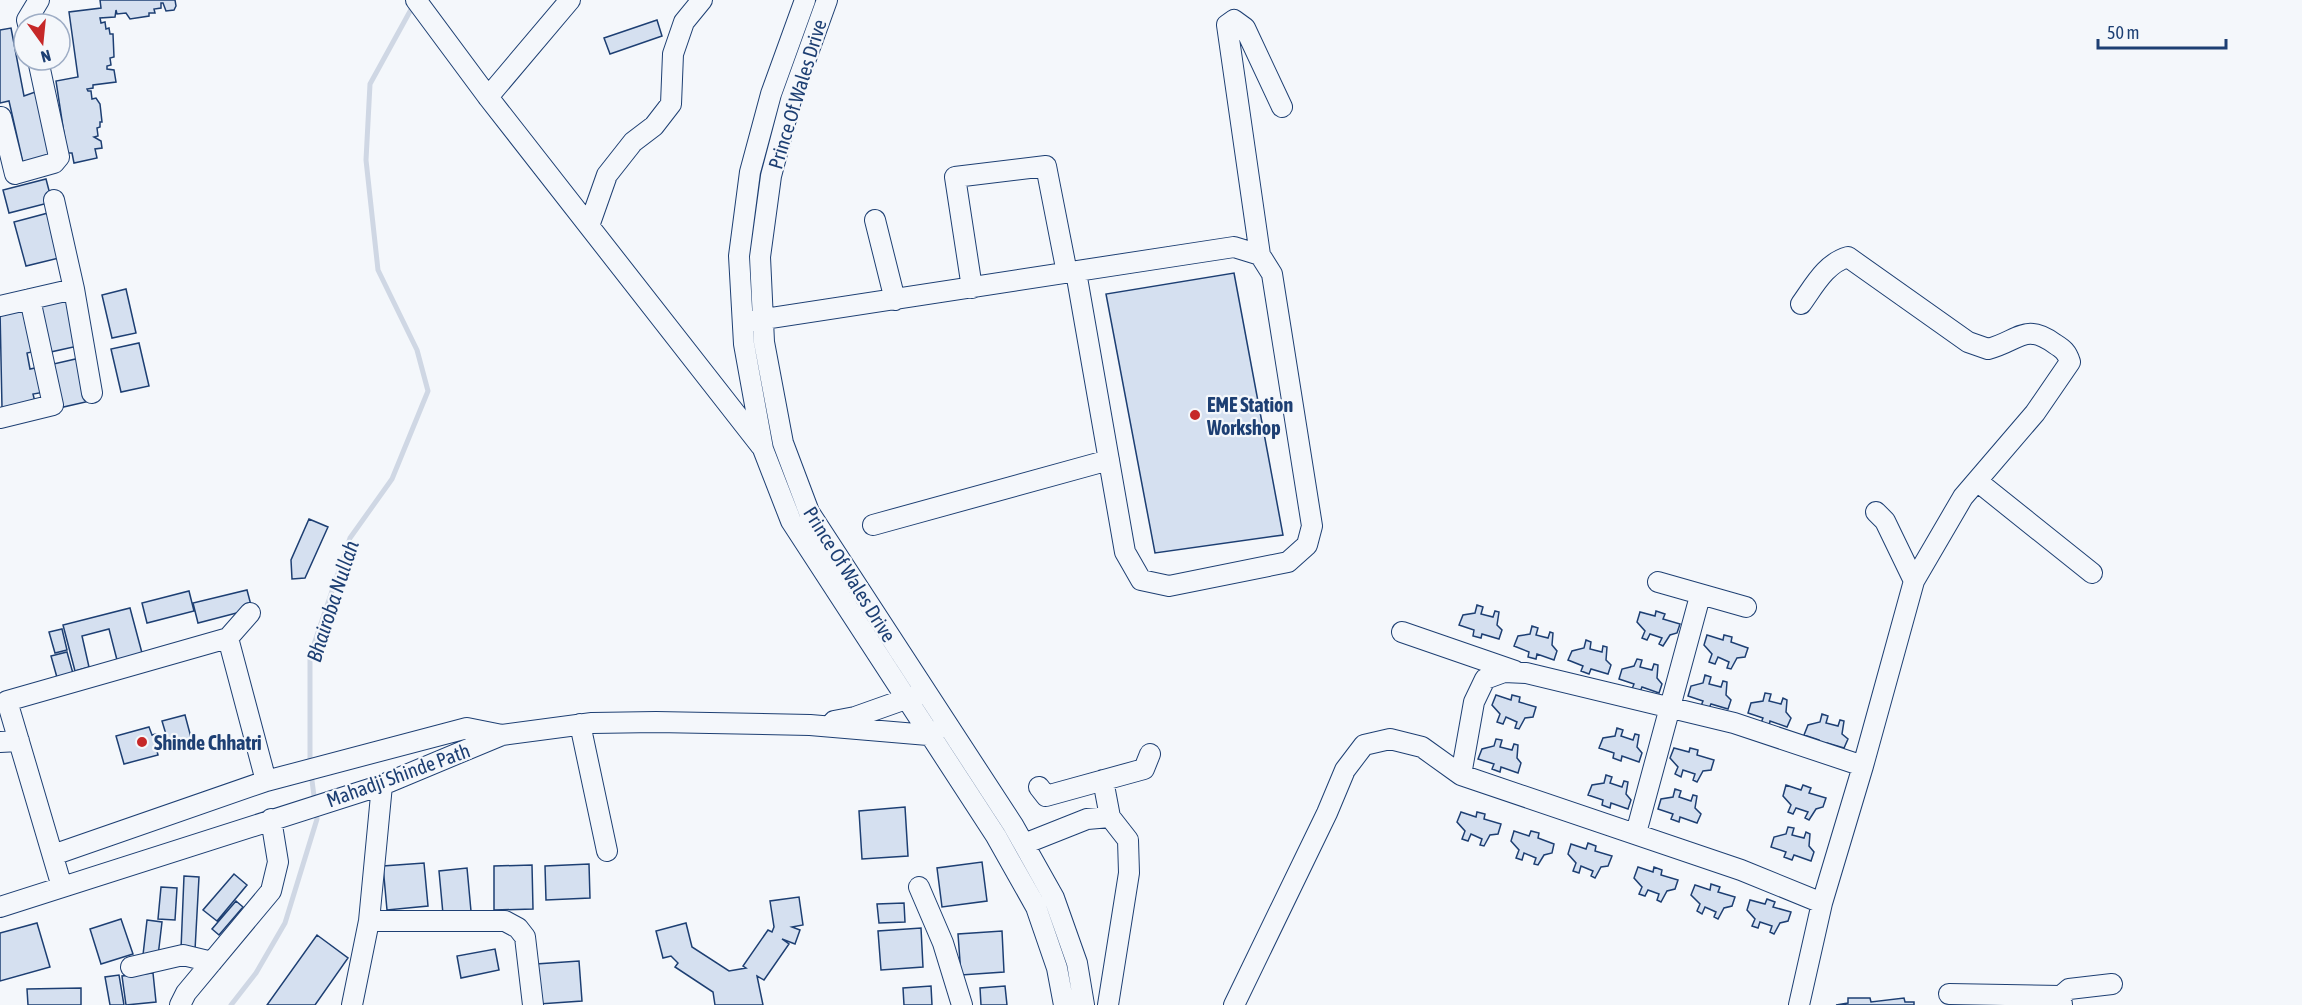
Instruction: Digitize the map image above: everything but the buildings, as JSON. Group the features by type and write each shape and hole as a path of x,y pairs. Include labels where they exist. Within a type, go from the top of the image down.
{"street":[{"path":"416,0 488,97 763,449 783,443"},
{"path":"488,97 570,0"},
{"path":"589,226 607,175 633,142 654,126 671,104 673,54 684,22 702,0"},
{"name":"Prince Of Wales Drive","path":"805,0 771,94 750,172 740,256 744,344 763,449 791,521 905,700 996,836 1036,907 1057,968 1064,1005"},
{"name":"Prince Of Wales Drive","path":"827,0 791,100 771,176 760,257 764,342 783,443 809,512 1024,844 1054,898 1077,963 1084,1005"},
{"path":"972,288 955,177 1046,166 1071,273 1125,552 1141,580 1169,586 1288,562 1306,545 1312,526 1272,274 1260,255 1227,25 1234,20 1245,28 1282,107"},
{"path":"1,117 15,174 54,163 59,157 41,72"},
{"path":"54,201 74,289 92,393"},
{"path":"875,220 895,300"},
{"path":"743,322 1233,247 1260,255"},
{"path":"1799,1005 1822,903 1914,581 1963,497 2035,413 2070,362 2068,352 2040,333 2028,333 1988,349 1968,342 1848,257 1838,260 1821,276 1801,304"},
{"path":"0,306 74,289"},
{"path":"0,418 53,405 30,299"},
{"path":"873,525 1109,460"},
{"path":"1977,481 2092,573"},
{"path":"1876,512 1885,521 1914,581"},
{"path":"1658,582 1700,596 1746,607"},
{"path":"1636,833 1700,596"},
{"path":"62,887 53,855 9,741 7,701 228,638 250,613"},
{"path":"1402,632 1521,673 1734,723 1863,766"},
{"path":"228,638 266,781"},
{"path":"1461,775 1473,702 1485,679 1504,672 1521,673"},
{"name":"Mahadji Shinde Path","path":"810,725 855,717 925,691"},
{"name":"Mahadji Shinde Path","path":"0,907 382,785 502,735 580,724 656,722 810,725 928,735"},
{"path":"580,724 607,850"},
{"path":"928,735 946,724"},
{"path":"53,855 266,781 467,728 502,735"},
{"path":"1234,1005 1327,813 1345,770 1364,745 1390,739 1422,747 1461,775 1741,870 1822,903"},
{"path":"1039,787 1046,796 1144,769 1150,754"},
{"path":"1103,780 1110,817 1128,840 1129,873 1108,1005"},
{"path":"352,1005 369,921 382,785"},
{"path":"180,1005 212,962 271,891 278,862 280,816"},
{"path":"1024,844 1087,819 1110,817"},
{"path":"919,887 943,944 962,1005"},
{"path":"369,921 505,921 518,927 525,937 533,1005"},
{"path":"132,967 183,955 212,962"},
{"path":"1949,994 2061,1001 2069,989 2112,984"}],"waterway":[{"name":"Bhairoba Nullah","path":"310,764 310,656 350,538 392,479 428,391 417,350 378,270 366,160 370,84 414,4"},
{"name":"Bhairoba Nullah","path":"231,1005 256,973 285,923 317,819 311,773"}],"place":[{"name":"EME Station Workshop","path":"1195,415"},
{"name":"Shinde Chhatri","path":"142,742"}]}
